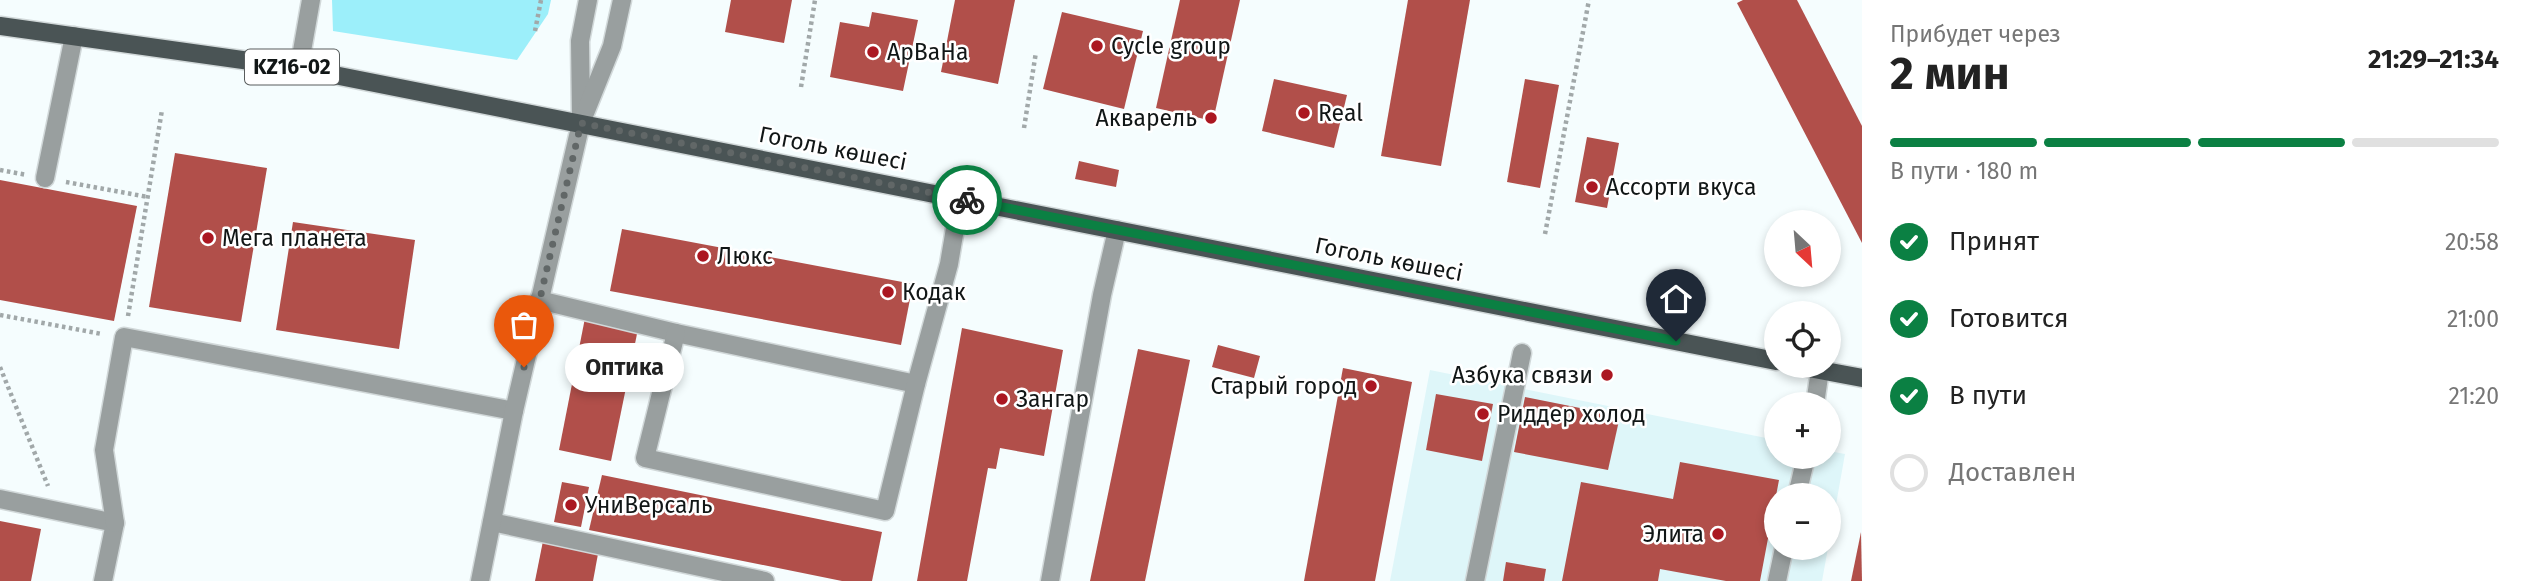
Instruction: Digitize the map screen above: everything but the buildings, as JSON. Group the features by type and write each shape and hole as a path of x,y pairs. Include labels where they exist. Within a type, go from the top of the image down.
{"main road":[{"name":"Гоголь көшесі","path":"0,26 299,68 1764,359"},
{"path":"1841,374 1862,378"}],"street":[{"path":"299,68 312,0"},
{"path":"581,123 580,41 588,0"},
{"path":"480,581 514,411 581,123 612,46 622,0"},
{"path":"45,178 74,36"},
{"path":"676,333 646,458 885,512 949,264 960,199"},
{"path":"1050,581 1102,295 1117,230"},
{"path":"540,300 676,333 916,384"},
{"path":"103,581 116,523 104,450 124,337 514,411"},
{"path":"1475,581 1522,353"},
{"path":"0,499 116,523"},
{"path":"492,522 765,581"},
{"path":"1777,581 1781,560"}],"path":[{"path":"535,31 541,0"},
{"path":"801,87 815,0"},
{"path":"1545,234 1589,0"},
{"path":"1024,128 1035,52"},
{"path":"0,315 124,337 162,110"},
{"path":"0,170 148,197"},
{"path":"0,367 58,511"}],"shaded area":[{"path":"332,0 551,0 548,14 517,60 333,31"},
{"path":"1430,370 1764,438 1764,469 1841,469 1841,453 1845,454 1840,483 1764,483 1764,560 1826,560 1822,581 1390,581"}],"way so far":[{"path":"524,367 581,123 967,200"}],"place":[{"name":"Cycle group","path":"1097,46"},
{"name":"АрВаНа","path":"873,52"},
{"name":"Real","path":"1304,113"},
{"name":"Акварель","path":"1211,118"},
{"name":"Ассорти вкуса","path":"1592,187"},
{"name":"Мега планета","path":"208,238"},
{"name":"Люкс","path":"703,256"},
{"name":"Кодак","path":"888,292"},
{"name":"Оптика","path":"524,367"},
{"name":"Азбука связи","path":"1607,375"},
{"name":"Старый город","path":"1371,386"},
{"name":"Зангар","path":"1002,399"},
{"name":"Риддер холод","path":"1483,414"},
{"name":"УниВерсаль","path":"571,505"},
{"name":"Элита","path":"1718,534"}],"route":[{"path":"967,200 1676,341"}]}
